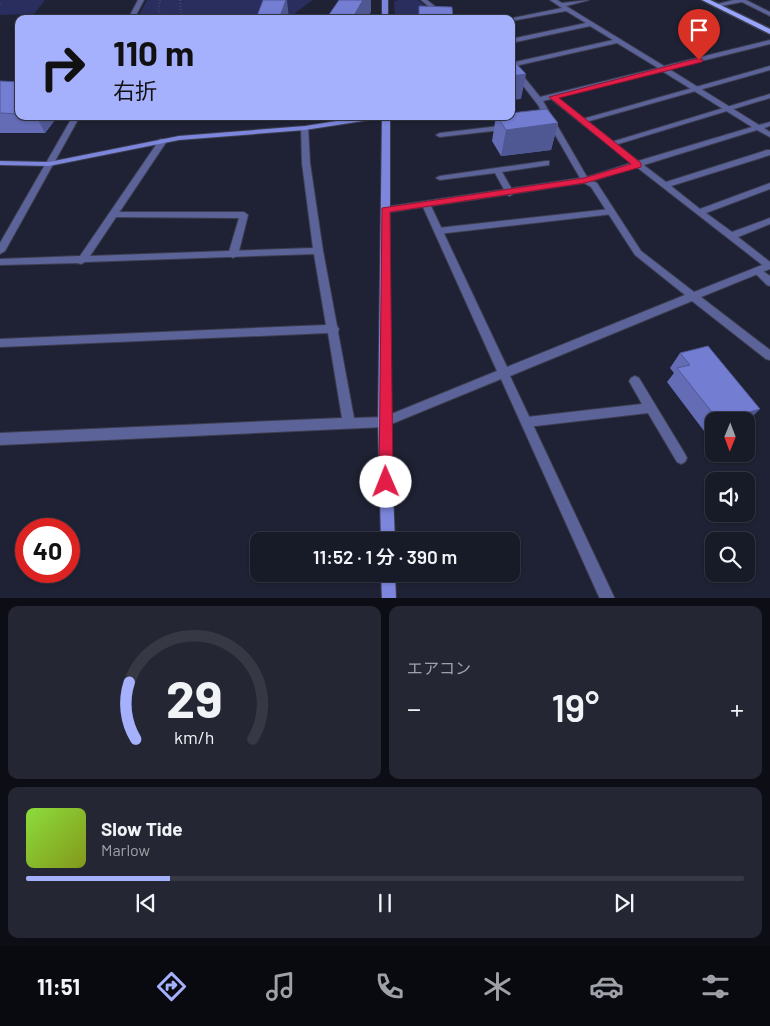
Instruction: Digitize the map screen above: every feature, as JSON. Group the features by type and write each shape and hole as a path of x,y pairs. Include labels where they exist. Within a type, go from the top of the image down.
{"main road":[{"path":"705,0 770,32"}],"street":[{"path":"133,15 141,0"},
{"path":"385,0 386,15"},
{"path":"424,0 443,15"},
{"path":"553,0 770,135"},
{"path":"515,18 586,0"},
{"path":"716,5 743,0 769,12"},
{"path":"515,40 590,24"},
{"path":"515,65 617,41"},
{"path":"538,100 770,42"},
{"path":"583,120 770,68"},
{"path":"515,74 538,100 585,180 594,185 638,253 770,356"},
{"path":"612,143 770,96"},
{"path":"553,97 769,265"},
{"path":"0,251 75,120"},
{"path":"0,163 49,164 163,140 305,128 358,120"},
{"path":"385,120 384,422 388,532"},
{"path":"542,123 551,122"},
{"path":"385,210 585,180 770,124"},
{"path":"440,135 514,126"},
{"path":"305,128 306,163 318,251 334,329 350,424"},
{"path":"81,261 163,140"},
{"path":"666,185 770,152"},
{"path":"440,178 546,163"},
{"path":"497,170 510,192"},
{"path":"700,212 770,186"},
{"path":"426,205 608,598"},
{"path":"438,231 610,212"},
{"path":"112,215 244,215 233,255"},
{"path":"730,236 770,221"},
{"path":"0,262 81,261 318,251"},
{"path":"0,439 384,422 769,265"},
{"path":"757,270 770,282"},
{"path":"0,343 334,329"},
{"path":"635,381 681,458"},
{"path":"527,422 651,408"},
{"path":"388,582 389,598"}],"path":[{"path":"160,0 157,10 161,15"},
{"path":"180,0 182,15"}],"shaded area":[{"path":"0,0 45,0 34,14 0,15"},
{"path":"147,0 313,0 296,12 295,15 139,15"},
{"path":"398,0 418,0 438,15 395,15 394,2"}],"building":[{"path":"263,0 286,0 280,15 257,15"},
{"path":"339,0 363,0 354,15 329,15"},
{"path":"419,6 452,7 453,15 419,15"},
{"path":"515,62 526,74 515,75"},
{"path":"0,81 15,82 15,114 0,113"},
{"path":"547,109 558,123 506,130 500,120 515,120 515,113"},
{"path":"708,346 760,409 750,412 712,412 677,368 690,365 680,353"}],"route":[{"path":"386,482 384,422 385,210 585,180 638,165 553,97 699,60"}]}
